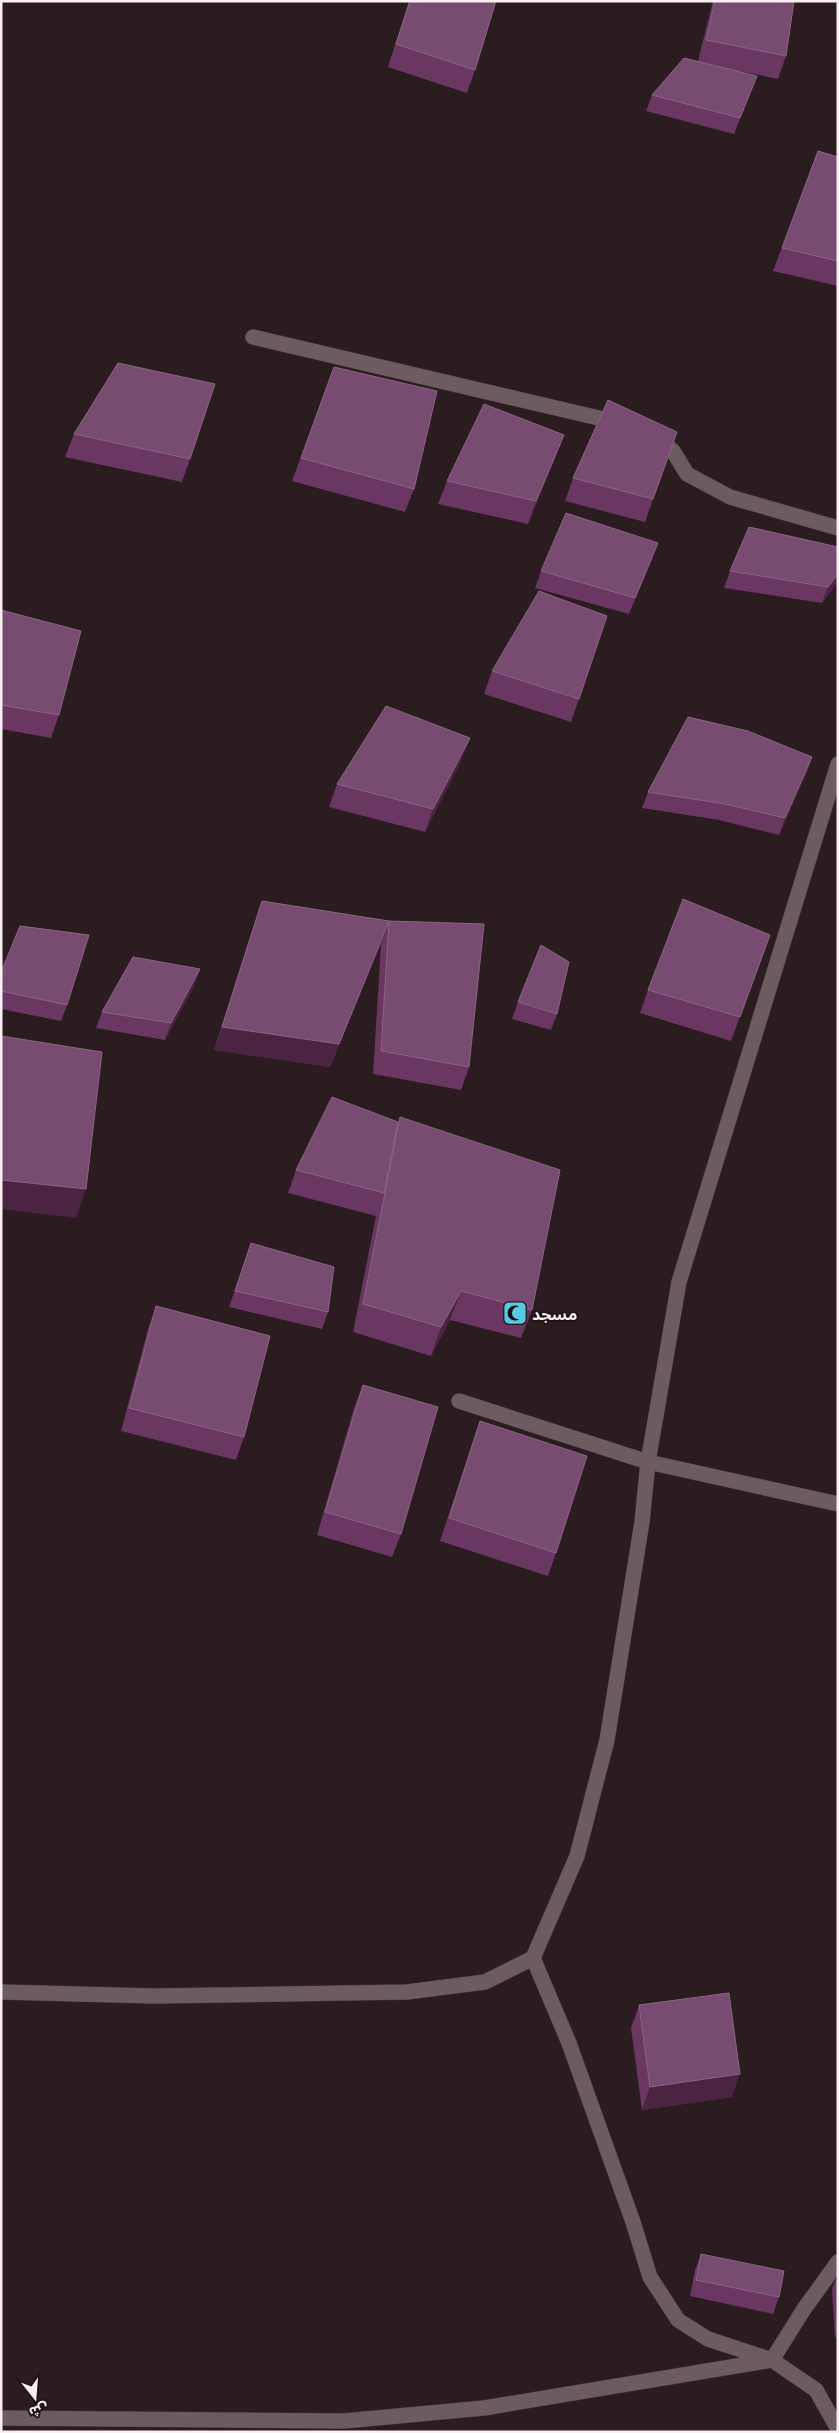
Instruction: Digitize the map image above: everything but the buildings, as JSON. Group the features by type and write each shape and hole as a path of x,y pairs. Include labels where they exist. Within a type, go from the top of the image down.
{"street":[{"path":"253,337 605,419 655,434 673,451 687,474 730,497 838,528"},
{"path":"1,1992 154,1996 407,1992 485,1982 533,1958 577,1856 607,1740 642,1522 648,1462 679,1282 838,764"},
{"path":"459,1401 648,1462 838,1504"},
{"path":"533,1958 569,2043 633,2222 650,2277 678,2320 708,2339 772,2360 816,2390 838,2430"},
{"path":"1,2418 343,2426 484,2408 772,2360 804,2308 838,2262"}],"place":[{"name":"مسجد","path":"515,1313"}]}
